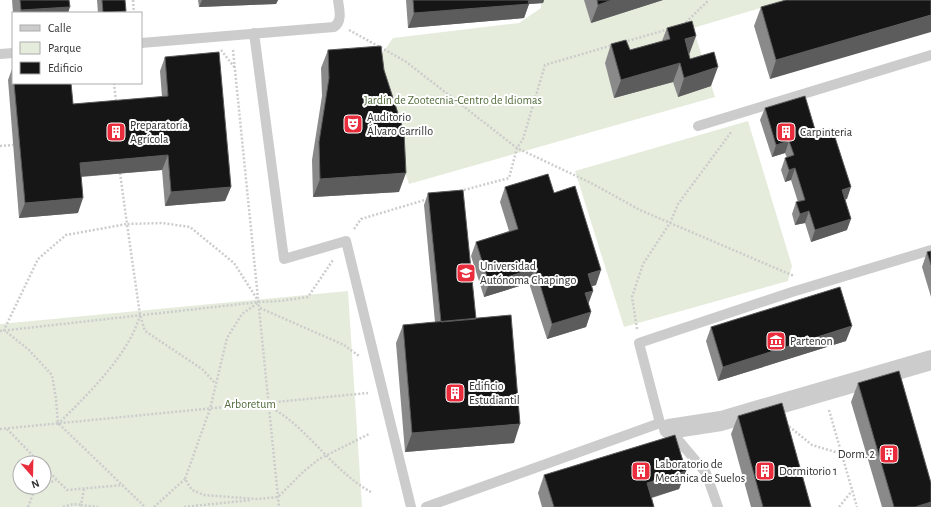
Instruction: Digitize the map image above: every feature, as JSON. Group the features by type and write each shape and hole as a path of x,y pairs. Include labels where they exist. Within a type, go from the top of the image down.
{"street":[{"path":"665,426 721,421 931,360"}],"lane":[{"path":"142,42 334,27 340,20 338,0"},
{"path":"254,33 284,259 346,241 411,507"},
{"path":"0,54 12,53"},
{"path":"698,126 931,56"},
{"path":"718,507 706,473 665,426 639,343 816,285 931,250"},
{"path":"426,507 665,426"}],"path":[{"path":"133,0 134,12"},
{"path":"677,27 685,24 708,0"},
{"path":"338,24 406,61 517,148 591,183 640,210 816,285"},
{"path":"459,191 509,178 517,148 523,139 545,65 670,29"},
{"path":"231,35 279,507"},
{"path":"114,84 116,107"},
{"path":"639,343 632,297 643,264 670,223 678,204 746,112"},
{"path":"0,146 13,145"},
{"path":"120,173 140,315 145,331 202,369 215,383"},
{"path":"0,331 308,297 361,219 431,199"},
{"path":"4,330 38,259 66,235 127,224 162,223 190,227 234,263 259,302"},
{"path":"154,507 185,480 210,409 227,338 242,314 259,302"},
{"path":"259,307 344,345 361,358"},
{"path":"58,424 85,397 121,354 137,326 140,315"},
{"path":"4,330 29,350 52,375 58,424 145,507"},
{"path":"824,392 857,507"},
{"path":"0,430 368,393"},
{"path":"269,404 292,423 360,486 371,492"},
{"path":"768,407 771,412 812,445 842,454"},
{"path":"7,429 32,455"},
{"path":"184,507 278,497 304,470 319,459 369,434"},
{"path":"52,476 67,490 122,485"},
{"path":"52,482 56,480"},
{"path":"185,480 192,490 204,495 257,499"},
{"path":"81,505 84,489"},
{"path":"839,507 853,491"},
{"path":"28,507 33,495"},
{"path":"63,507 73,504 98,507"},
{"path":"81,505 86,507"}],"green space":[{"name":"Jardín de Zootecnia-Centro de Idiomas","path":"541,0 788,0 693,28 715,97 409,184 377,88 374,65 393,38 519,23 541,8"},
{"path":"748,121 792,266 788,281 624,327 575,171"},
{"name":"Arboretum","path":"348,291 362,507 0,507 0,324"}],"building":[{"path":"20,0 69,0 70,7 21,10"},
{"path":"102,0 125,0 126,11 103,12"},
{"path":"413,0 528,0 529,4 414,13"},
{"path":"597,0 612,0 598,5"},
{"path":"786,0 931,0 931,15 776,60 761,7"},
{"path":"692,21 696,36 685,39 690,59 714,52 718,67 684,78 680,63 621,80 611,44 626,40 630,50 670,39 667,28"},
{"name":"Auditorio Álvaro Carrillo","path":"381,46 384,70 404,132 406,173 320,179 319,142 329,78 328,50"},
{"name":"Preparatoría Agrícola","path":"219,52 231,187 171,192 168,155 80,163 83,198 25,203 14,84 71,84 73,104 168,96 165,57"},
{"path":"805,96 816,133 832,128 851,187 842,190 851,219 815,230 809,211 800,214 796,202 805,200 795,168 789,170 785,158 794,155 789,141 776,145 765,108"},
{"path":"548,174 554,193 575,186 601,270 588,274 593,291 585,293 591,312 552,324 535,268 489,283 476,242 518,229 505,187"},
{"path":"463,190 476,319 441,322 428,193"},
{"path":"931,251 931,265 927,252"},
{"name":"Partenon","path":"840,287 852,326 723,367 711,327"},
{"name":"Edificio Estudiantil","path":"511,315 520,424 412,433 403,325"},
{"name":"Dorm. 2","path":"899,371 931,483 931,502 915,507 894,507 858,383"},
{"name":"Dormitorio 1","path":"782,403 811,507 763,507 738,416"},
{"path":"675,435 686,471 647,483 654,507 554,507 544,475"}],"place":[{"name":"Auditorio Álvaro Carrillo","path":"353,124"},
{"name":"Preparatoría Agrícola","path":"116,132"},
{"name":"Carpinteria","path":"786,132"},
{"name":"Universidad Autónoma Chapingo","path":"466,273"},
{"name":"Partenon","path":"776,341"},
{"name":"Edificio Estudiantil","path":"455,393"},
{"name":"Dorm. 2","path":"889,454"},
{"name":"Laboratorio de Mecánica de Suelos","path":"641,471"},
{"name":"Dormitorio 1","path":"765,471"}]}
